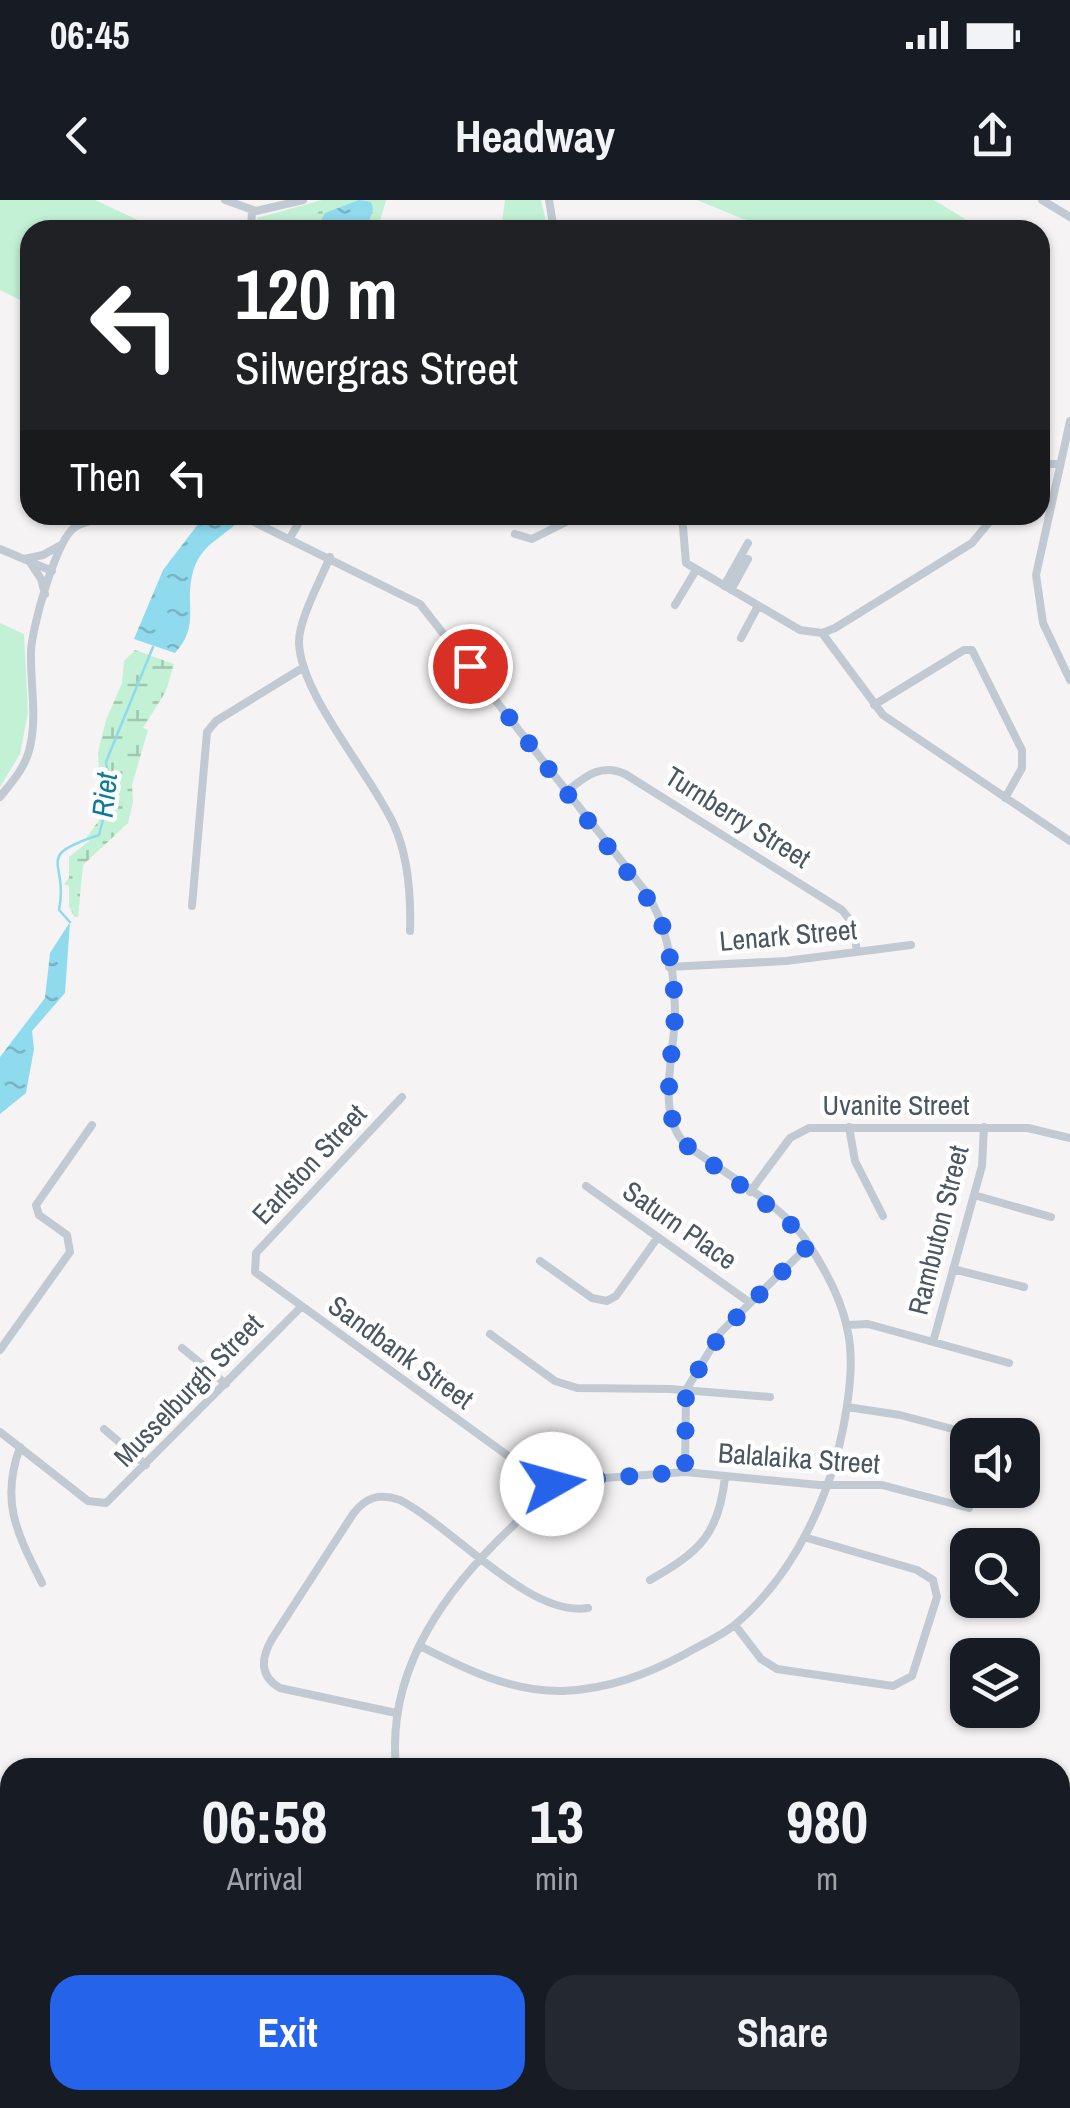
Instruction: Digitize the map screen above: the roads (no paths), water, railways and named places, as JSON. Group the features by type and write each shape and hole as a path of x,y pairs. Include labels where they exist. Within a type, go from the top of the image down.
{"street":[{"path":"225,200 252,211 303,200"},
{"path":"1042,200 1070,217"},
{"path":"251,220 252,211"},
{"path":"1050,505 1070,421"},
{"path":"1050,464 1058,464"},
{"path":"0,797 29,751 35,719 31,651 52,570 63,544 74,528 83,525"},
{"path":"262,525 420,604 652,901 664,929 674,1004 670,1069 674,1126 686,1145 785,1218 809,1245 847,1325 851,1364 846,1407 828,1484 804,1537 769,1588 735,1625 648,1673 585,1689 518,1686 471,1672 420,1646"},
{"path":"290,538 297,525"},
{"path":"514,534 532,539 564,525"},
{"path":"682,525 684,560 696,570 802,631 822,633 974,542 987,525"},
{"path":"1046,525 1036,576 1043,623 1070,680"},
{"path":"727,588 748,543"},
{"path":"26,560 63,544"},
{"path":"0,549 52,570"},
{"path":"330,558 300,631 299,646 310,685 395,828 410,897 410,931"},
{"path":"727,588 748,559"},
{"path":"26,560 41,578 45,594"},
{"path":"675,605 696,570"},
{"path":"741,638 758,606"},
{"path":"822,633 874,705 890,720 1070,841"},
{"path":"874,705 964,650 972,650 1023,754 1021,772 1004,798"},
{"path":"192,906 207,732 214,723 304,667"},
{"name":"Turnberry Street","path":"567,791 598,770 614,769 625,774 842,910 854,927 857,952"},
{"name":"Lenark Street","path":"669,967 786,961 911,945"},
{"name":"Earlston Street","path":"254,1264 256,1253 264,1244 402,1098"},
{"path":"0,1350 70,1252 66,1235 39,1215 36,1205 92,1126"},
{"path":"849,1127 856,1161 883,1216"},
{"name":"Uvanite Street","path":"750,1192 796,1133 809,1128 1032,1128 1070,1138"},
{"name":"Rambuton Street","path":"932,1342 984,1159 984,1128"},
{"name":"Saturn Place","path":"586,1186 749,1302"},
{"path":"974,1195 1051,1216"},
{"path":"540,1261 592,1298 608,1302 658,1237"},
{"path":"685,1472 686,1390 722,1332 809,1245"},
{"name":"Sandbank Street","path":"254,1264 256,1274 301,1307 529,1472 546,1476"},
{"path":"953,1269 1024,1287"},
{"name":"Musselburgh Street","path":"20,1447 88,1502 106,1503 301,1307"},
{"path":"847,1325 862,1322 1009,1363"},
{"path":"490,1334 569,1386 770,1397"},
{"path":"182,1348 226,1384"},
{"path":"846,1407 900,1415 950,1428"},
{"path":"104,1428 146,1465"},
{"path":"0,1432 20,1447 5,1474 3,1504 42,1583"},
{"name":"Sandbank Street","path":"529,1472 540,1490"},
{"name":"Balalaika Street","path":"395,1758 396,1712 420,1646 441,1606 480,1555 520,1520 540,1490 564,1481 685,1472 828,1484 882,1484 950,1503"},
{"path":"540,1490 546,1476"},
{"path":"540,1490 546,1476"},
{"name":"Balalaika Street","path":"546,1476 564,1481"},
{"path":"650,1580 683,1560 711,1530 721,1511 725,1477"},
{"path":"396,1712 280,1688 267,1676 263,1663 264,1652 353,1514 372,1497 386,1496 407,1504 533,1597 563,1610 588,1608"},
{"path":"735,1625 761,1659 774,1668 907,1687 935,1606 938,1591 933,1580 917,1570 804,1537"}],"water":[{"path":"359,200 371,202 373,209 369,220 321,220 325,213"},
{"path":"197,525 235,525 208,547 196,564 190,587 190,625 175,653 134,639 163,570"},
{"path":"70,922 65,993 32,1031 34,1049 26,1093 0,1114 0,1057 45,998 50,953"}],"waterway":[{"name":"Riet","path":"70,922 59,910 60,855 78,842 99,835 111,789 106,762 153,647"}]}
